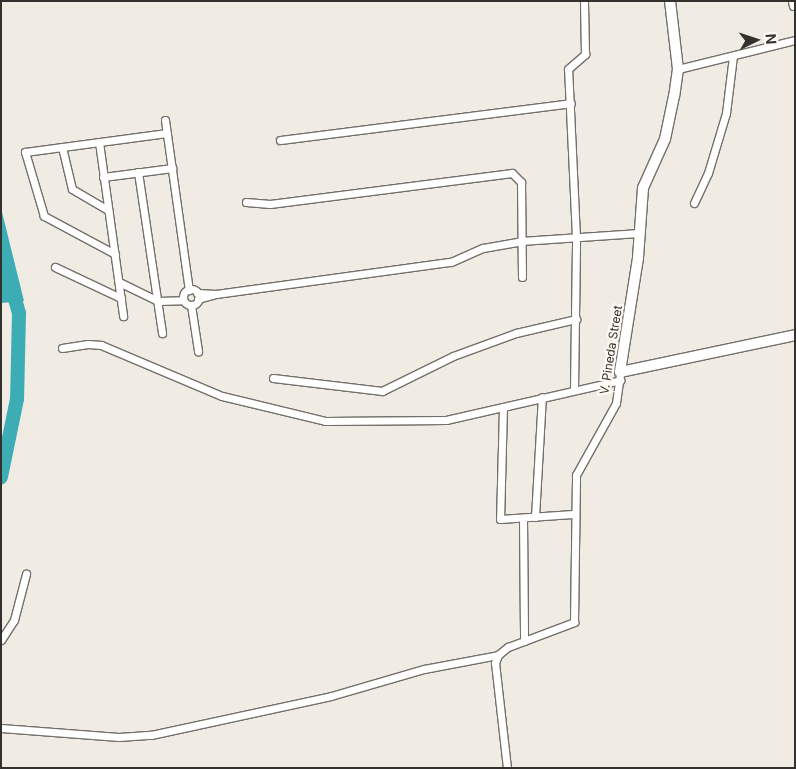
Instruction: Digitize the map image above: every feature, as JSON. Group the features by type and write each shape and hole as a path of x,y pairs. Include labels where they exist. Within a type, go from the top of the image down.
{"street":[{"path":"574,389 576,236 568,69 585,54 584,1"},
{"name":"V. Pineda Street","path":"1,728 119,737 151,735 331,696 424,669 498,655 524,641 574,622 573,514 576,475 616,403 638,258 638,233 643,188 665,139 678,69 670,1"},
{"path":"678,69 795,40"},
{"path":"694,203 708,173 726,113 734,56"},
{"path":"280,140 571,104"},
{"path":"165,120 189,290 198,296 451,262 483,248 521,241 638,233"},
{"path":"115,254 44,216 25,152 167,133"},
{"path":"99,142 123,316"},
{"path":"62,147 72,189 108,210"},
{"path":"103,177 172,168"},
{"path":"138,172 162,333"},
{"path":"246,202 270,204 512,173 521,182 522,277"},
{"path":"55,267 121,298"},
{"path":"119,282 158,301 183,300 191,305"},
{"path":"183,300 184,294 189,290"},
{"path":"198,296 191,305 198,351"},
{"path":"273,378 382,391 453,356 516,334 576,319"},
{"path":"62,348 101,345 222,396 325,421 434,422 503,407 620,376 795,335"},
{"path":"535,517 542,397"},
{"path":"503,407 498,515 500,519 573,514"},
{"path":"523,518 524,641"},
{"path":"1,640 14,620 26,574"},
{"path":"498,655 494,672 506,768"}],"water":[{"path":"1,208 24,301 1,303"}],"waterway":[{"path":"1,250 19,313 17,399 1,477"}]}
